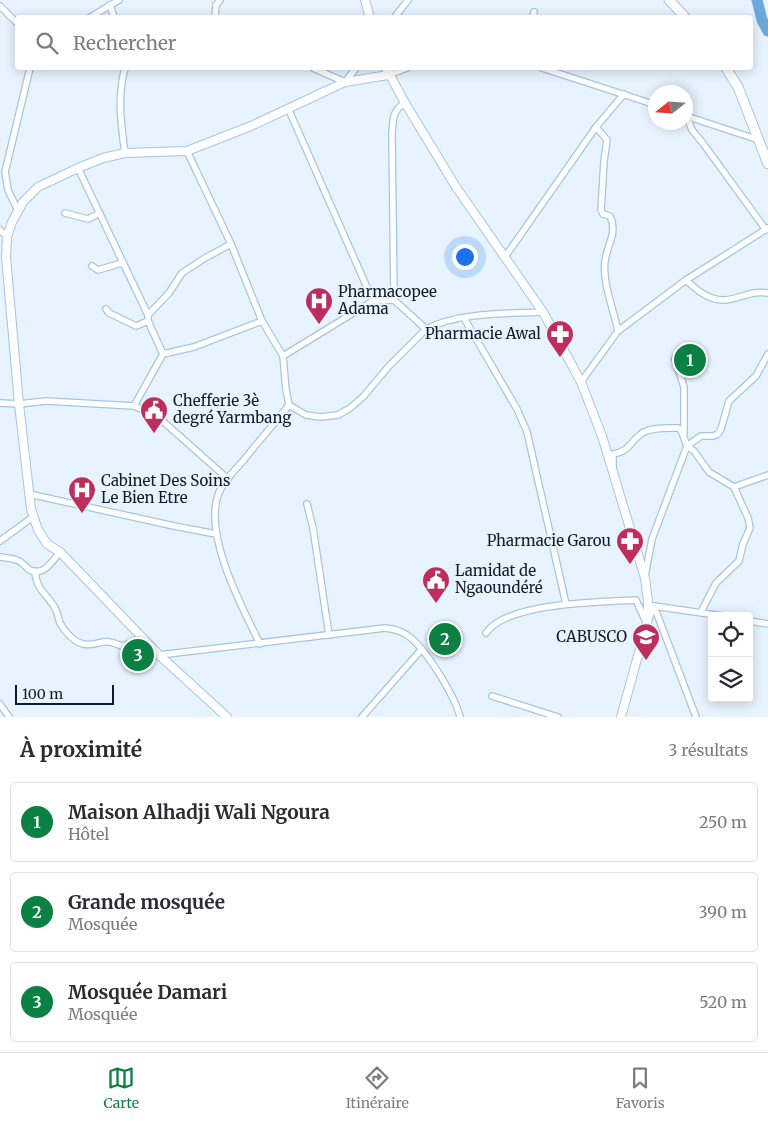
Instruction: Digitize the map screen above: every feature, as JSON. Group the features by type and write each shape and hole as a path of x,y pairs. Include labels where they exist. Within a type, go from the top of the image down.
{"main road":[{"path":"669,0 683,15"},
{"path":"727,70 738,87 768,164"}],"street":[{"path":"94,15 119,0"},
{"path":"365,0 369,15"},
{"path":"396,15 408,0"},
{"path":"215,15 216,2"},
{"path":"110,5 113,15"},
{"path":"0,6 15,21"},
{"path":"18,211 8,190 5,172 30,70"},
{"path":"125,70 120,96 120,112 125,153"},
{"path":"318,70 345,82"},
{"path":"345,82 354,70"},
{"path":"548,70 648,102"},
{"path":"227,717 159,655 60,552 47,544 38,530 29,494 3,258 7,237 23,202 38,187 78,168 103,158 125,153 187,151 251,126 345,82 387,71 456,187 542,312 581,382 602,436 645,578 648,602 647,624"},
{"path":"505,257 596,127 624,94"},
{"path":"394,300 392,134 395,111 405,104"},
{"path":"288,108 373,300"},
{"path":"693,118 759,140"},
{"path":"596,127 607,140 601,210 604,214 610,216 613,222 614,231 605,262 612,311 618,331"},
{"path":"581,382 618,331 686,280 767,229 692,130"},
{"path":"187,151 230,244 262,321 283,356 289,405 306,415 320,417 338,415 350,408 363,397 389,366 426,329 438,322 542,312"},
{"path":"78,168 163,354"},
{"path":"65,213 88,218 100,213"},
{"path":"0,230 7,237"},
{"path":"106,309 109,314 136,326 148,318 169,293 182,273 230,244"},
{"path":"92,266 98,270 122,264"},
{"path":"686,280 699,292 712,299 725,300 745,294 768,293"},
{"path":"283,356 373,300 394,300 426,329"},
{"path":"464,318 517,409 527,432 566,604"},
{"path":"134,406 163,354 194,347 262,321"},
{"path":"645,578 652,539 687,446 701,436 718,434 729,401 756,376 768,354"},
{"path":"675,359 684,387 684,439"},
{"path":"0,403 19,404 46,401 134,406 157,416 228,479"},
{"path":"260,644 240,603 226,566 216,534 214,512 218,494 228,479 289,405"},
{"path":"613,473 613,454 626,451 643,433 651,430 678,428 681,430 687,446 694,451 710,472 734,487 748,518 750,528 743,544 739,561 723,574 716,583 701,612"},
{"path":"734,487 768,475"},
{"path":"29,494 216,534"},
{"path":"308,504 329,635"},
{"path":"0,542 33,516"},
{"path":"0,557 18,560 28,569 40,571 47,567 60,552"},
{"path":"35,571 41,592 54,606 61,625 78,642 85,645 112,641 121,646 144,640"},
{"path":"486,633 495,623 506,617 566,604 636,600 647,624"},
{"path":"654,606 708,613"},
{"path":"621,717 647,624 654,606"},
{"path":"654,606 696,717"},
{"path":"753,622 768,624"},
{"path":"159,655 385,628 397,630 408,635 430,661 449,690 460,717"},
{"path":"362,717 421,650"},
{"path":"492,696 558,717"},
{"path":"0,704 9,717"}],"waterway":[{"path":"757,0 762,20 768,31"}],"place":[{"name":"Pharmacopee Adama","path":"319,325"},
{"name":"Pharmacie Awal","path":"560,358"},
{"name":"Maison Alhadji Wali Ngoura","path":"690,360"},
{"name":"Chefferie 3è degré Yarmbang","path":"154,434"},
{"name":"Cabinet Des Soins Le Bien Etre","path":"82,514"},
{"name":"Pharmacie Garou","path":"630,565"},
{"name":"Lamidat de Ngaoundéré","path":"436,604"},
{"name":"Grande mosquée","path":"445,639"},
{"name":"Mosquée Damari","path":"138,655"},
{"name":"CABUSCO","path":"646,661"}]}
